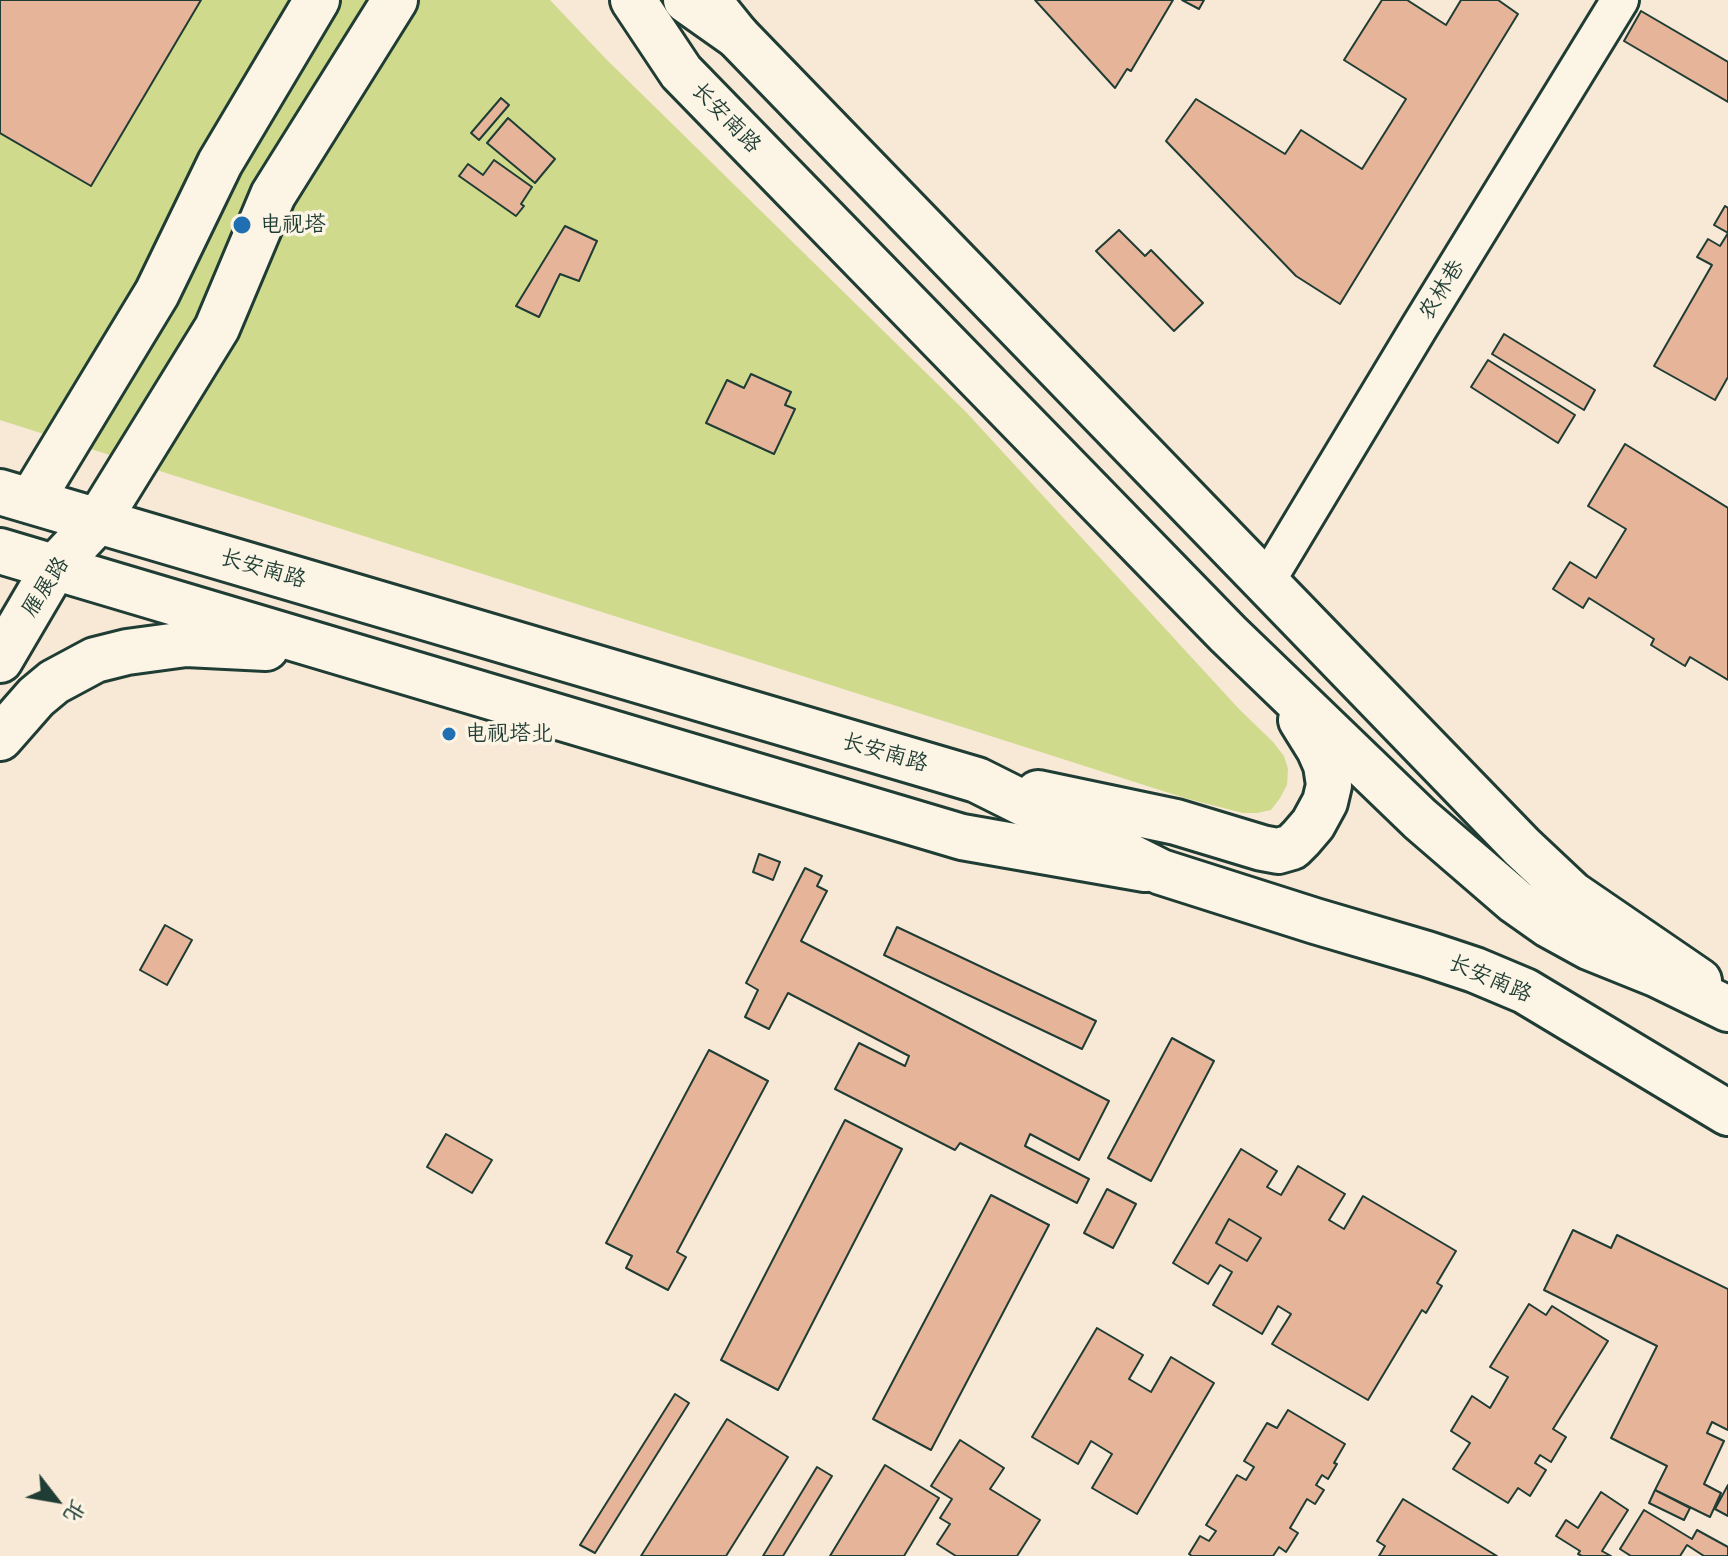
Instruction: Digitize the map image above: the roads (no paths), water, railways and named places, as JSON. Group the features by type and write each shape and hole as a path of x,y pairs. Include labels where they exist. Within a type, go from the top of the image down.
{"main road":[{"path":"0,541 15,496 157,293 220,163 317,0"},
{"name":"雁展路","path":"0,660 54,568 98,521 217,328 273,195 395,0"},
{"name":"长安南路","path":"633,0 681,72 1228,634 1420,819 1515,901 1549,925 1589,947 1656,974 1728,1009"},
{"path":"686,0 737,36"},
{"path":"708,0 737,36 1511,836 1572,894 1728,1000"},
{"name":"长安南路","path":"15,496 977,780 1165,873 1427,954 1525,991 1728,1113"},
{"path":"0,551 962,837 1165,873"},
{"path":"0,738 36,697 54,682 95,660 186,644 340,652"},
{"path":"977,780 1176,822 1262,848 1278,851 1292,847 1313,824 1325,802 1329,785 1326,765 1319,749 1276,680"}],"street":[{"name":"农林巷","path":"1266,582 1620,0"}],"place":[{"name":"电视塔","path":"242,225"},
{"name":"电视塔北","path":"449,734"}]}
